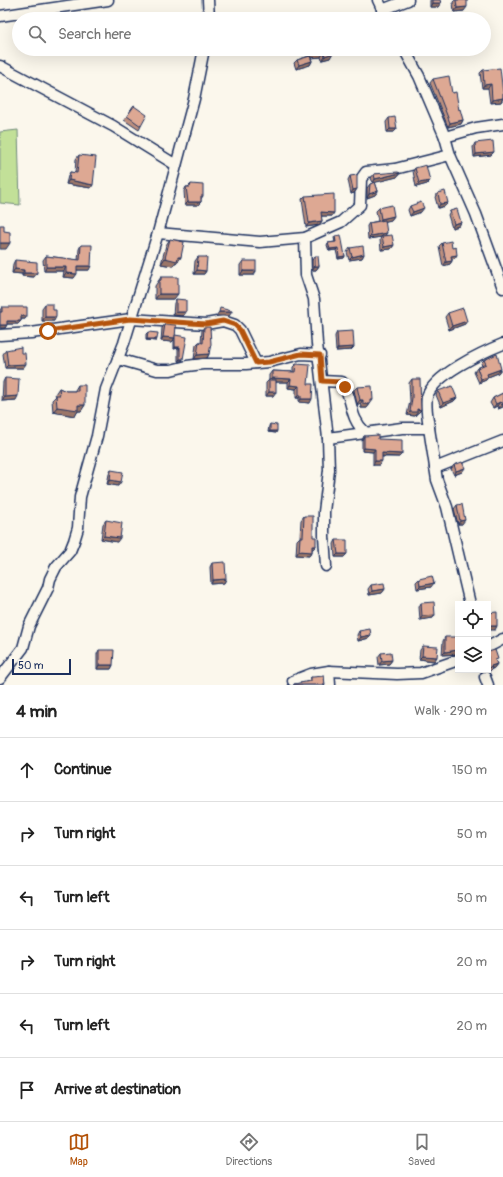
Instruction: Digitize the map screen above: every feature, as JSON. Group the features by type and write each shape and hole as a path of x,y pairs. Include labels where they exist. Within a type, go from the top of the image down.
{"street":[{"path":"27,12 108,0"},
{"path":"208,0 209,12"},
{"path":"378,0 382,10 408,0"},
{"path":"0,16 12,14"},
{"path":"0,678 23,648 29,626 48,588 50,579 56,567 70,551 78,528 80,497 97,436 106,389 118,360 158,233 194,99 203,56"},
{"path":"408,56 419,76 445,137 450,155 476,214 503,288"},
{"path":"0,66 113,126 176,165"},
{"path":"445,137 476,128 503,124"},
{"path":"158,233 260,242 305,238 342,222 352,214 360,205 362,179 366,172 395,169 450,155"},
{"path":"305,238 306,276 314,298 328,438 329,470 324,528 326,566"},
{"path":"0,336 130,319 206,324 223,321 229,322 240,330 256,363"},
{"path":"469,601 435,468 426,404 430,391 439,381 455,369 479,355 503,344"},
{"path":"118,360 156,370 172,370 204,364 269,362 301,354 320,355"},
{"path":"322,381 342,382 348,395 357,426 364,432"},
{"path":"328,438 402,428 429,428"},
{"path":"435,468 503,441"},
{"path":"491,646 503,639"},
{"path":"293,681 311,674 329,671 398,674 421,673 455,661"},
{"path":"329,671 330,685"}],"green space":[{"path":"18,130 20,205 0,203 0,132"}],"building":[{"path":"432,0 440,0 441,3 432,3"},
{"path":"456,0 467,0 467,7 457,8"},
{"path":"310,56 312,61 299,65 297,60"},
{"path":"500,68 503,98 492,100 491,84 484,85 483,70"},
{"path":"449,76 452,93 456,92 459,110 460,109 463,120 450,123 433,79"},
{"path":"134,106 147,115 141,126 127,116"},
{"path":"395,117 397,129 390,129 389,118"},
{"path":"493,141 494,152 476,154 475,143"},
{"path":"79,155 96,157 93,185 69,180 70,172 77,173"},
{"path":"426,165 430,181 419,183 415,168"},
{"path":"400,173 375,179 374,174"},
{"path":"357,175 357,189 353,190 350,176"},
{"path":"375,182 378,191 369,194 370,184"},
{"path":"191,184 203,185 203,196 201,196 201,202 188,202 186,187 190,187"},
{"path":"445,191 448,203 440,204 438,193"},
{"path":"334,194 334,213 321,212 322,221 309,223 305,196"},
{"path":"421,202 424,208 413,212 410,206"},
{"path":"392,205 394,216 381,219 379,208"},
{"path":"457,209 461,222 454,224 450,211"},
{"path":"385,220 387,233 371,236 369,223"},
{"path":"0,225 4,225 4,231 10,232 10,243 0,243"},
{"path":"341,235 345,256 339,257 338,248 330,249 328,243 336,242 335,236"},
{"path":"392,235 394,245 384,247 382,236"},
{"path":"170,239 184,242 181,257 178,257 177,261 165,258"},
{"path":"451,241 452,248 456,247 457,255 451,256 452,261 446,262 442,243"},
{"path":"81,245 92,245 91,266 77,266 77,274 66,273 66,267 46,267 46,256 80,260"},
{"path":"363,246 364,254 352,257 350,248"},
{"path":"315,256 318,256 319,266 315,266"},
{"path":"198,257 207,257 206,271 197,270"},
{"path":"15,260 37,262 37,273 24,273 24,270 15,269"},
{"path":"243,261 256,261 256,271 243,271"},
{"path":"161,277 178,277 178,294 159,294 159,281 161,280"},
{"path":"176,299 186,300 186,312 176,312"},
{"path":"45,304 53,304 53,310 56,310 56,317 45,317"},
{"path":"2,307 27,307 27,316 21,316 21,321 7,321 7,325 0,325 0,312 2,312"},
{"path":"220,308 232,311 232,312 219,312"},
{"path":"463,308 467,321 452,326 448,313"},
{"path":"165,324 176,325 175,338 163,337"},
{"path":"204,327 210,327 211,344 209,354 197,355 199,342 203,343"},
{"path":"353,331 354,347 338,348 337,332"},
{"path":"148,332 158,333 157,339 147,339"},
{"path":"175,335 187,337 183,359 180,359 180,347 175,347"},
{"path":"21,347 21,353 25,353 26,364 8,365 6,350"},
{"path":"497,354 501,369 487,374 488,377 481,379 477,368 486,364 484,360"},
{"path":"296,364 310,365 308,384 313,384 312,399 301,399 301,395 299,395 299,386 290,385 291,379 272,378 272,371 295,372"},
{"path":"5,378 19,379 18,396 5,397"},
{"path":"412,379 420,379 421,410 417,409 417,412 410,412"},
{"path":"269,380 276,380 276,392 269,392"},
{"path":"78,385 85,385 85,405 78,405 78,410 57,407 56,395 60,395 59,388 66,391 78,391"},
{"path":"372,386 373,400 370,400 370,404 363,404 363,400 360,400 357,387"},
{"path":"452,386 457,398 443,403 438,391"},
{"path":"503,393 503,404 500,402 496,404 493,398"},
{"path":"270,424 277,425 277,431 270,431"},
{"path":"378,435 378,439 402,440 402,454 382,453 382,461 375,461 375,449 364,448 364,436"},
{"path":"462,462 465,468 456,471 454,465"},
{"path":"111,470 123,472 121,482 110,480"},
{"path":"462,504 465,520 460,521 457,505"},
{"path":"304,516 313,516 313,537 316,537 316,546 312,546 312,552 299,551 300,537 303,537"},
{"path":"106,520 122,523 120,538 104,536"},
{"path":"336,540 347,540 347,554 338,554"},
{"path":"225,562 226,579 213,580 212,563"},
{"path":"432,576 434,583 420,586 419,579"},
{"path":"384,583 385,589 372,591 371,585"},
{"path":"434,602 435,615 422,616 421,603"},
{"path":"497,612 497,626 491,626 491,613"},
{"path":"370,629 371,635 361,637 359,631"},
{"path":"445,637 455,637 455,650 445,652"},
{"path":"423,646 438,647 437,657 422,656"},
{"path":"99,650 114,650 113,665 99,665"},
{"path":"495,650 498,659 495,660 497,664 491,666 491,651"},
{"path":"391,652 392,660 382,661 381,653"},
{"path":"324,676 325,685 294,685 311,681 311,677"}],"route":[{"path":"48,331 130,319 206,324 223,321 229,322 240,330 256,363 269,362 301,354 320,355 322,381 342,382 345,387"}]}
